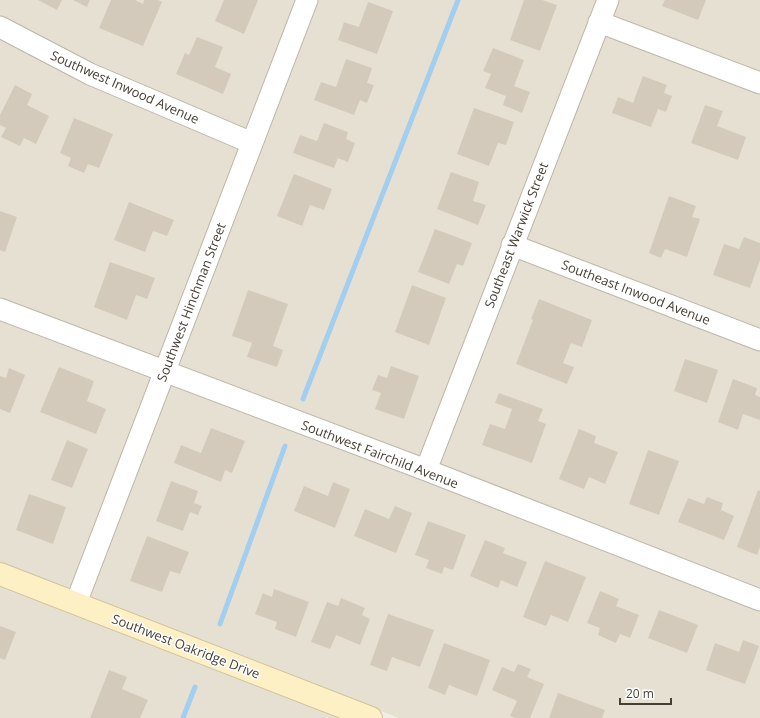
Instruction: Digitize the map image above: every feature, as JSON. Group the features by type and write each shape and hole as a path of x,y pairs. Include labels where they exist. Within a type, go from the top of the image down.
{"street":[{"name":"Southwest Hinchman Street","path":"76,603 307,0"},
{"name":"Southeast Warwick Street","path":"426,470 608,0"},
{"path":"600,22 760,83"},
{"name":"Southwest Inwood Avenue","path":"0,27 90,74 252,143"},
{"name":"Southeast Inwood Avenue","path":"512,245 760,340"},
{"name":"Southwest Fairchild Avenue","path":"0,309 426,470 760,600"},
{"name":"Southwest Oakridge Drive","path":"0,574 371,718"}],"shaded area":[{"path":"0,0 297,0 247,130 94,65 0,16"},
{"path":"316,0 598,0 421,458 176,366"},
{"path":"617,0 760,0 760,72 611,16"},
{"path":"604,34 760,93 760,330 524,238"},
{"path":"0,38 240,149 159,359 0,298"},
{"path":"517,257 760,351 760,590 437,464"},
{"path":"0,319 152,378 71,591 0,564"},
{"path":"169,384 760,611 760,718 399,718 88,597"},
{"path":"0,585 344,718 0,718"}],"building":[{"path":"38,0 62,0 57,10"},
{"path":"73,0 90,0 87,7"},
{"path":"111,0 135,0 143,4 144,0 158,0 162,2 143,46 99,28"},
{"path":"224,0 258,0 244,34 215,21"},
{"path":"524,0 542,0 557,5 540,51 510,40"},
{"path":"665,0 706,0 698,20 662,6"},
{"path":"368,2 393,11 377,54 338,40 344,22 359,27"},
{"path":"197,37 223,47 215,67 231,74 223,94 176,74 185,53 189,55"},
{"path":"493,48 524,60 514,86 530,92 522,113 503,105 506,96 485,88 491,74 483,71"},
{"path":"346,59 372,68 367,83 374,85 367,103 360,100 354,115 314,100 321,82 336,87"},
{"path":"643,76 667,85 664,93 672,96 666,112 658,109 651,127 612,113 618,97 633,103"},
{"path":"15,85 32,94 27,105 49,116 36,144 24,138 20,146 1,137 6,128 0,125 0,115"},
{"path":"705,105 723,111 717,126 746,137 738,160 691,143"},
{"path":"474,108 514,122 506,145 498,143 489,166 457,154"},
{"path":"74,118 113,134 99,168 88,164 84,173 68,166 71,158 60,153"},
{"path":"324,123 348,132 346,139 355,143 348,162 338,158 334,168 293,153 300,135 317,141"},
{"path":"451,172 479,182 473,201 486,205 478,225 437,209"},
{"path":"294,174 332,189 324,210 310,205 302,226 277,216"},
{"path":"669,196 696,206 692,217 700,219 687,257 665,249 661,258 649,253"},
{"path":"129,202 174,220 167,236 153,231 145,252 114,240"},
{"path":"0,211 17,217 5,252 0,250"},
{"path":"435,229 472,243 463,266 457,264 449,284 418,272"},
{"path":"744,237 760,243 760,260 750,288 713,275 724,244 739,249"},
{"path":"110,262 155,278 147,299 136,295 127,320 94,307"},
{"path":"412,285 446,298 429,345 395,332"},
{"path":"248,290 288,304 273,346 283,350 277,367 247,357 252,343 232,336"},
{"path":"539,299 592,320 582,347 571,343 563,363 574,367 567,384 516,364 533,320 531,319"},
{"path":"685,359 718,370 707,403 674,391"},
{"path":"391,366 419,376 404,419 375,409 381,393 372,390 378,375 387,378"},
{"path":"59,367 94,381 87,401 106,409 96,434 40,412"},
{"path":"9,368 25,375 10,413 0,409 0,376 6,378"},
{"path":"733,379 757,388 755,395 760,397 760,420 743,414 738,430 718,422"},
{"path":"499,393 543,409 538,421 546,424 532,463 482,445 490,424 505,429 512,409 495,403"},
{"path":"211,428 245,441 232,473 225,470 221,482 174,463 181,445 201,453"},
{"path":"579,429 596,436 594,443 618,452 605,484 589,477 584,489 559,479"},
{"path":"67,440 88,449 72,488 51,480"},
{"path":"648,450 679,461 659,515 629,504"},
{"path":"171,481 198,491 194,503 202,506 198,515 190,512 183,531 156,521"},
{"path":"333,482 350,489 335,528 294,511 304,486 328,496"},
{"path":"758,490 760,491 760,547 757,555 737,547"},
{"path":"29,494 66,507 53,544 16,530"},
{"path":"707,497 723,503 721,510 734,516 724,540 678,522 688,498 704,504"},
{"path":"395,506 412,513 396,553 354,536 365,509 389,519"},
{"path":"428,521 466,535 453,570 444,567 442,574 426,568 429,560 415,555"},
{"path":"147,536 189,552 180,574 170,571 162,592 130,581"},
{"path":"485,540 505,548 503,553 527,562 517,587 501,580 498,588 470,576"},
{"path":"545,561 586,577 568,622 551,615 546,626 523,617"},
{"path":"274,589 309,602 296,637 275,629 277,622 255,614 263,593 272,597"},
{"path":"600,591 619,599 616,606 639,615 630,638 620,634 616,643 598,635 600,628 587,623"},
{"path":"341,598 365,608 362,615 370,619 360,645 336,635 330,649 311,642 327,602 338,606"},
{"path":"659,610 698,625 687,653 648,638"},
{"path":"388,614 434,630 420,667 392,657 387,671 370,665"},
{"path":"0,626 16,632 5,660 0,658"},
{"path":"743,640 759,646 745,684 706,670 715,643 739,652"},
{"path":"444,643 490,660 477,696 449,685 445,695 428,688"},
{"path":"518,664 531,669 527,677 544,684 530,718 515,718 510,716 517,701 492,690 502,667 514,672"},
{"path":"109,670 127,677 122,689 148,700 140,718 90,718"},
{"path":"558,693 605,710 602,718 549,718"}],"waterway":[{"path":"303,399 458,0"},
{"path":"220,624 285,446"},
{"path":"183,718 195,687"}]}
